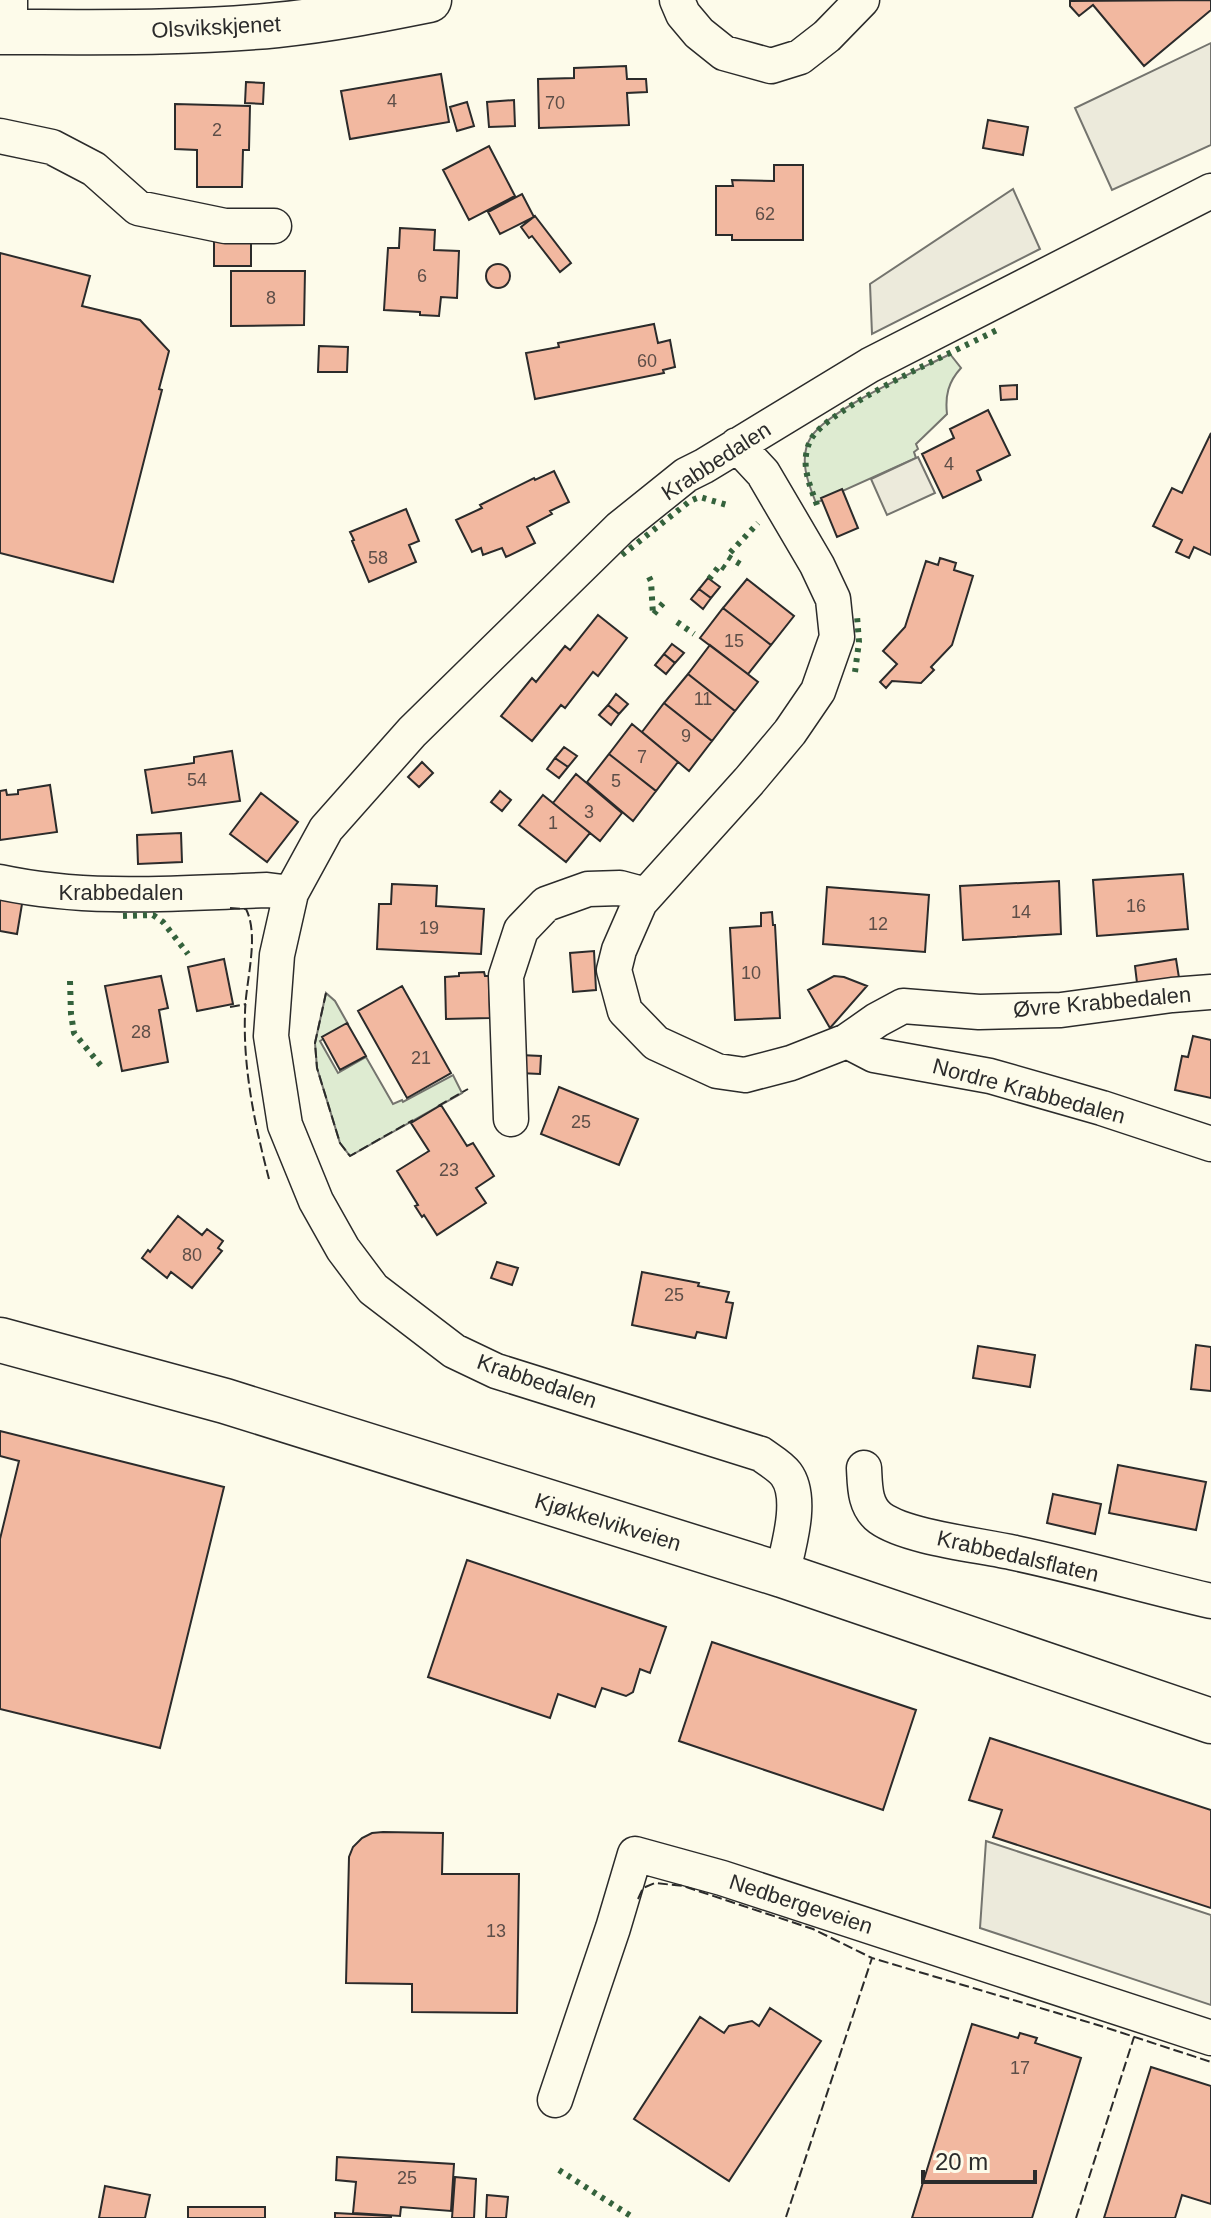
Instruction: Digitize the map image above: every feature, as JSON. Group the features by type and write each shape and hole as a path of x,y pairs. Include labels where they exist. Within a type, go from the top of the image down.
{"main road":[{"name":"Olsvikskjenet","path":"7,21 164,31 276,25 360,14 429,0"},
{"name":"Kjøkkelvikveien","path":"0,1340 225,1401 782,1575 1211,1721"}],"street":[{"path":"677,0 683,14 699,33 724,53 771,66 800,57 827,36 862,0"},
{"path":"0,136 52,147 94,169 138,208 225,226 274,226"},
{"name":"Krabbedalen","path":"782,1575 795,1516 791,1483 785,1472 761,1454 496,1371 454,1351 373,1289 343,1249 316,1201 285,1125 271,1036 277,955 291,893 326,829 412,732 620,528 686,475 870,365 1211,191"},
{"name":"Øvre Krabbedalen","path":"737,445 763,473 817,565 833,599 837,637 818,691 790,732 640,902 619,950 614,970 625,1011 656,1043 717,1071 745,1075 791,1063 847,1041 868,1025 903,1006 979,1012 1061,1010 1211,992"},
{"name":"Krabbedalen","path":"0,882 70,894 267,890 291,893"},
{"path":"511,1119 506,976 521,930 546,904 588,889 620,888 646,895"},
{"name":"Nordre Krabbedalen","path":"847,1041 874,1055 990,1076 1211,1144"},
{"name":"Krabbedalsflaten","path":"864,1468 866,1498 878,1517 896,1526 1211,1601"},
{"name":"Nedbergeveien","path":"555,2100 635,1854 722,1878 1211,2038"}],"green space":[{"path":"950,354 961,368 948,390 947,414 916,444 916,458 816,503 807,479 805,462 811,437 821,426 854,403"},
{"path":"326,993 335,1001 348,1024 320,1041 338,1073 366,1057 393,1104 403,1102 453,1075 462,1093 350,1156 340,1143 317,1068 315,1043"}],"shaded area":[{"path":"1211,43 1211,145 1112,190 1075,108"},
{"path":"1013,189 1040,249 872,334 870,284"},
{"path":"918,457 935,493 887,515 871,479"},
{"path":"986,1841 1211,1915 1211,2005 980,1928"}],"building":[{"path":"1211,0 1211,10 1144,66 1093,5 1079,16 1070,6 1070,1"},
{"path":"626,66 627,79 646,79 647,92 627,93 629,125 539,128 538,79 574,78 574,68"},
{"path":"441,74 449,122 350,139 341,91"},
{"path":"246,82 264,83 263,104 245,103"},
{"path":"514,100 515,126 489,127 487,102"},
{"path":"467,102 474,126 457,131 450,107"},
{"path":"175,104 250,106 249,150 243,150 242,187 197,187 197,150 175,149"},
{"path":"988,120 1028,127 1023,155 983,148"},
{"path":"489,146 515,196 469,220 443,170"},
{"path":"774,165 803,165 803,240 732,240 732,235 716,235 716,186 733,186 732,180 774,181"},
{"path":"522,194 534,217 500,234 488,212"},
{"path":"535,216 571,263 560,272 532,236 529,238 521,227"},
{"path":"400,228 435,230 434,250 459,251 457,298 441,297 439,316 384,310 388,248 399,248"},
{"path":"214,239 251,239 251,266 214,266"},
{"path":"0,253 90,276 82,306 140,320 169,351 113,582 0,553"},
{"path":"498,264 507,267 510,276 507,285 498,288 489,285 486,276 489,267"},
{"path":"231,271 305,271 304,325 231,326"},
{"path":"654,324 658,343 670,340 675,367 663,370 664,373 535,399 526,353 559,347 558,343"},
{"path":"319,346 348,347 347,372 318,372"},
{"path":"1017,385 1017,399 1001,400 1000,386"},
{"path":"988,410 1010,455 977,471 981,480 943,498 922,454 954,438 950,429"},
{"path":"1211,433 1211,555 1194,547 1189,558 1176,552 1182,540 1153,526 1172,488 1182,493"},
{"path":"554,471 569,502 527,527 535,543 506,557 502,548 483,555 481,548 472,552 456,520 534,478"},
{"path":"842,489 858,528 837,537 821,498"},
{"path":"406,509 419,541 409,545 416,562 369,582 350,532"},
{"path":"940,558 956,563 954,570 973,576 952,645 921,683 892,681 886,688 880,682 897,664 883,651 905,627 926,561 938,565"},
{"path":"708,578 720,587 711,598 699,589"},
{"path":"747,579 794,616 771,645 723,608"},
{"path":"699,589 711,598 703,609 691,599"},
{"path":"723,608 771,645 748,674 700,638"},
{"path":"598,615 627,638 598,676 593,672 565,708 561,705 532,741 501,716 532,678 536,682 565,646 570,650"},
{"path":"672,644 684,653 675,663 664,654"},
{"path":"710,645 758,682 735,711 688,674"},
{"path":"664,654 675,663 666,674 655,665"},
{"path":"688,674 735,711 712,741 664,703"},
{"path":"616,694 628,704 619,714 608,705"},
{"path":"664,703 712,741 689,771 642,732"},
{"path":"608,705 619,714 611,725 599,715"},
{"path":"632,724 678,762 656,791 609,754"},
{"path":"564,747 577,756 568,767 555,758"},
{"path":"232,751 240,801 152,813 145,770 194,763 194,757"},
{"path":"609,754 656,791 633,821 587,782"},
{"path":"555,758 568,767 559,778 547,769"},
{"path":"422,762 433,773 419,787 408,777"},
{"path":"576,774 622,813 600,841 553,803"},
{"path":"50,785 57,832 0,840 0,791 6,790 7,795 18,794 18,790"},
{"path":"500,791 511,800 502,811 491,802"},
{"path":"261,793 298,822 267,862 230,834"},
{"path":"543,795 590,833 566,862 519,825"},
{"path":"181,833 182,862 138,864 137,835"},
{"path":"1183,874 1188,929 1097,936 1093,880"},
{"path":"1059,881 1061,934 963,940 960,886"},
{"path":"392,884 437,886 436,906 484,909 481,954 377,949 379,904 391,904"},
{"path":"827,887 929,895 925,952 823,944"},
{"path":"0,894 23,898 17,934 0,931"},
{"path":"772,912 780,1018 735,1020 730,928 761,926 761,913"},
{"path":"594,951 596,990 573,992 570,953"},
{"path":"224,959 233,1004 197,1011 188,967"},
{"path":"1176,959 1180,984 1138,991 1135,966"},
{"path":"484,972 485,976 489,976 490,1018 446,1019 445,977"},
{"path":"161,976 168,1008 159,1010 168,1062 122,1071 105,986"},
{"path":"834,976 867,986 830,1028 808,990"},
{"path":"402,986 451,1073 407,1098 358,1011"},
{"path":"347,1023 366,1056 340,1070 322,1037"},
{"path":"1193,1036 1211,1040 1211,1098 1175,1090 1182,1056 1188,1057"},
{"path":"520,1055 541,1056 540,1074 519,1073"},
{"path":"559,1087 638,1119 619,1165 541,1134"},
{"path":"441,1105 467,1146 473,1143 494,1176 476,1188 486,1203 437,1235 415,1206 418,1205 397,1171 429,1151 411,1123"},
{"path":"178,1216 202,1235 207,1229 223,1241 218,1248 222,1251 192,1288 171,1272 167,1278 142,1258"},
{"path":"497,1262 518,1268 512,1285 491,1278"},
{"path":"642,1272 729,1292 726,1302 733,1303 726,1338 697,1332 695,1338 632,1325"},
{"path":"1196,1345 1211,1347 1211,1391 1191,1389"},
{"path":"978,1346 1035,1355 1030,1387 973,1378"},
{"path":"0,1431 224,1487 160,1748 0,1709 0,1539 19,1461 0,1456"},
{"path":"1118,1465 1206,1482 1196,1530 1109,1513"},
{"path":"1053,1494 1101,1504 1095,1534 1047,1523"},
{"path":"467,1560 666,1627 650,1673 640,1669 633,1692 626,1696 602,1688 595,1707 558,1694 550,1718 428,1677"},
{"path":"712,1642 916,1710 883,1810 679,1741"},
{"path":"990,1738 1211,1810 1211,1908 993,1837 1002,1810 969,1800"},
{"path":"383,1832 443,1833 442,1874 519,1874 517,2013 412,2012 412,1984 346,1983 349,1857 362,1838"},
{"path":"770,2008 821,2041 729,2181 634,2119 700,2017 724,2033 729,2026 752,2021 759,2026"},
{"path":"972,2024 1018,2038 1020,2033 1037,2038 1035,2043 1081,2058 1032,2218 912,2218"},
{"path":"1151,2067 1211,2086 1211,2204 1182,2195 1175,2218 1104,2218"},
{"path":"337,2157 454,2164 451,2211 401,2207 400,2216 353,2213 356,2182 336,2180"},
{"path":"455,2177 476,2179 474,2218 452,2218"},
{"path":"105,2186 150,2195 145,2218 99,2218"},
{"path":"487,2195 508,2197 506,2218 486,2218"},
{"path":"188,2207 265,2207 265,2218 188,2218"},
{"path":"335,2213 391,2216 391,2218 335,2218"}],"hedge":[{"path":"817,505 807,473 806,458 810,441 821,428 866,397 999,329"},
{"path":"622,555 690,501 700,497 727,505"},
{"path":"740,564 727,556 758,523"},
{"path":"709,579 720,565 730,572"},
{"path":"649,577 653,615 664,602"},
{"path":"855,672 859,642 857,616"},
{"path":"677,622 694,634"},
{"path":"123,916 153,915 163,922 188,954"},
{"path":"70,981 74,1033 102,1067"},
{"path":"559,2170 634,2218"}],"fence":[{"path":"230,908 246,909 252,933 246,1002 246,1056 255,1118 269,1179"},
{"path":"326,993 315,1043 317,1068 340,1143 350,1156 413,1120"},
{"path":"230,1007 246,1004"},
{"path":"438,1106 468,1089"},
{"path":"638,1899 643,1888 655,1883 683,1886 813,1929 872,1958"},
{"path":"786,2217 872,1958 1211,2062"},
{"path":"1076,2218 1134,2037"}]}
